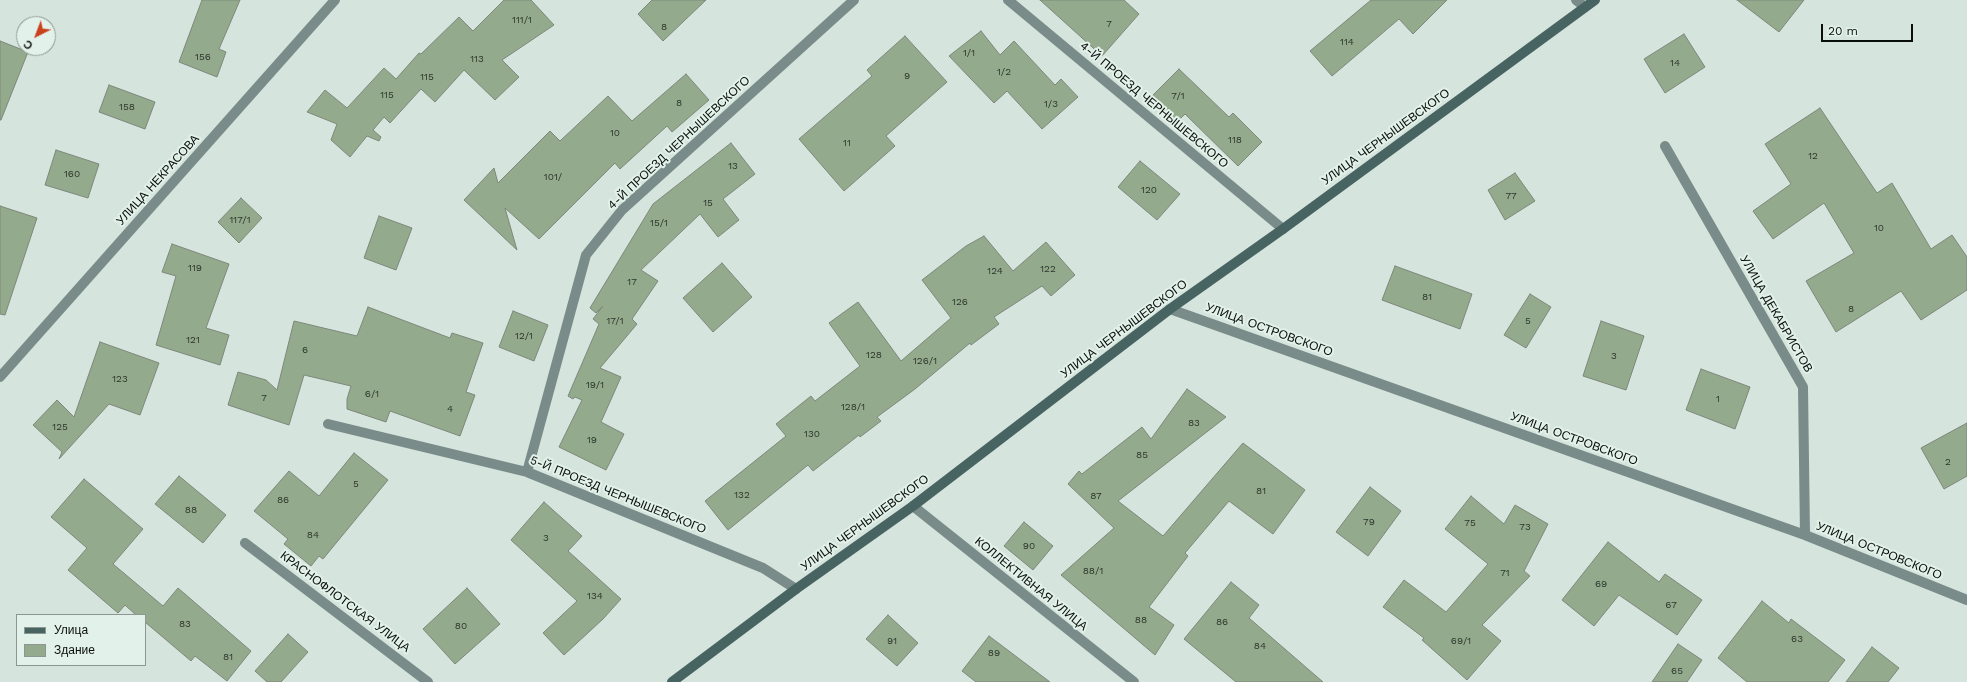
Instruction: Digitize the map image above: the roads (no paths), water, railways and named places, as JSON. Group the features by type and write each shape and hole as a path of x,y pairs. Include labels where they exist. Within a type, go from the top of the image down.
{"street":[{"name":"УЛИЦА НЕКРАСОВА","path":"0,378 334,0"},
{"name":"4-Й ПРОЕЗД ЧЕРНЫШЕВСКОГО","path":"527,472 586,255 622,210 854,0"},
{"name":"4-Й ПРОЕЗД ЧЕРНЫШЕВСКОГО","path":"1008,0 1283,229"},
{"path":"1576,0 1585,8"},
{"name":"УЛИЦА ЧЕРНЫШЕВСКОГО","path":"672,682 796,589 913,506 1170,308 1283,229 1595,0"},
{"name":"УЛИЦА ДЕКАБРИСТОВ","path":"1665,146 1803,387 1805,535"},
{"name":"УЛИЦА ОСТРОВСКОГО","path":"1170,308 1805,535 1967,600"},
{"name":"5-Й ПРОЕЗД ЧЕРНЫШЕВСКОГО","path":"328,424 527,472 763,568 796,589"},
{"name":"КОЛЛЕКТИВНАЯ УЛИЦА","path":"913,506 1134,682"},
{"name":"КРАСНОФЛОТСКАЯ УЛИЦА","path":"245,543 428,682"}]}
